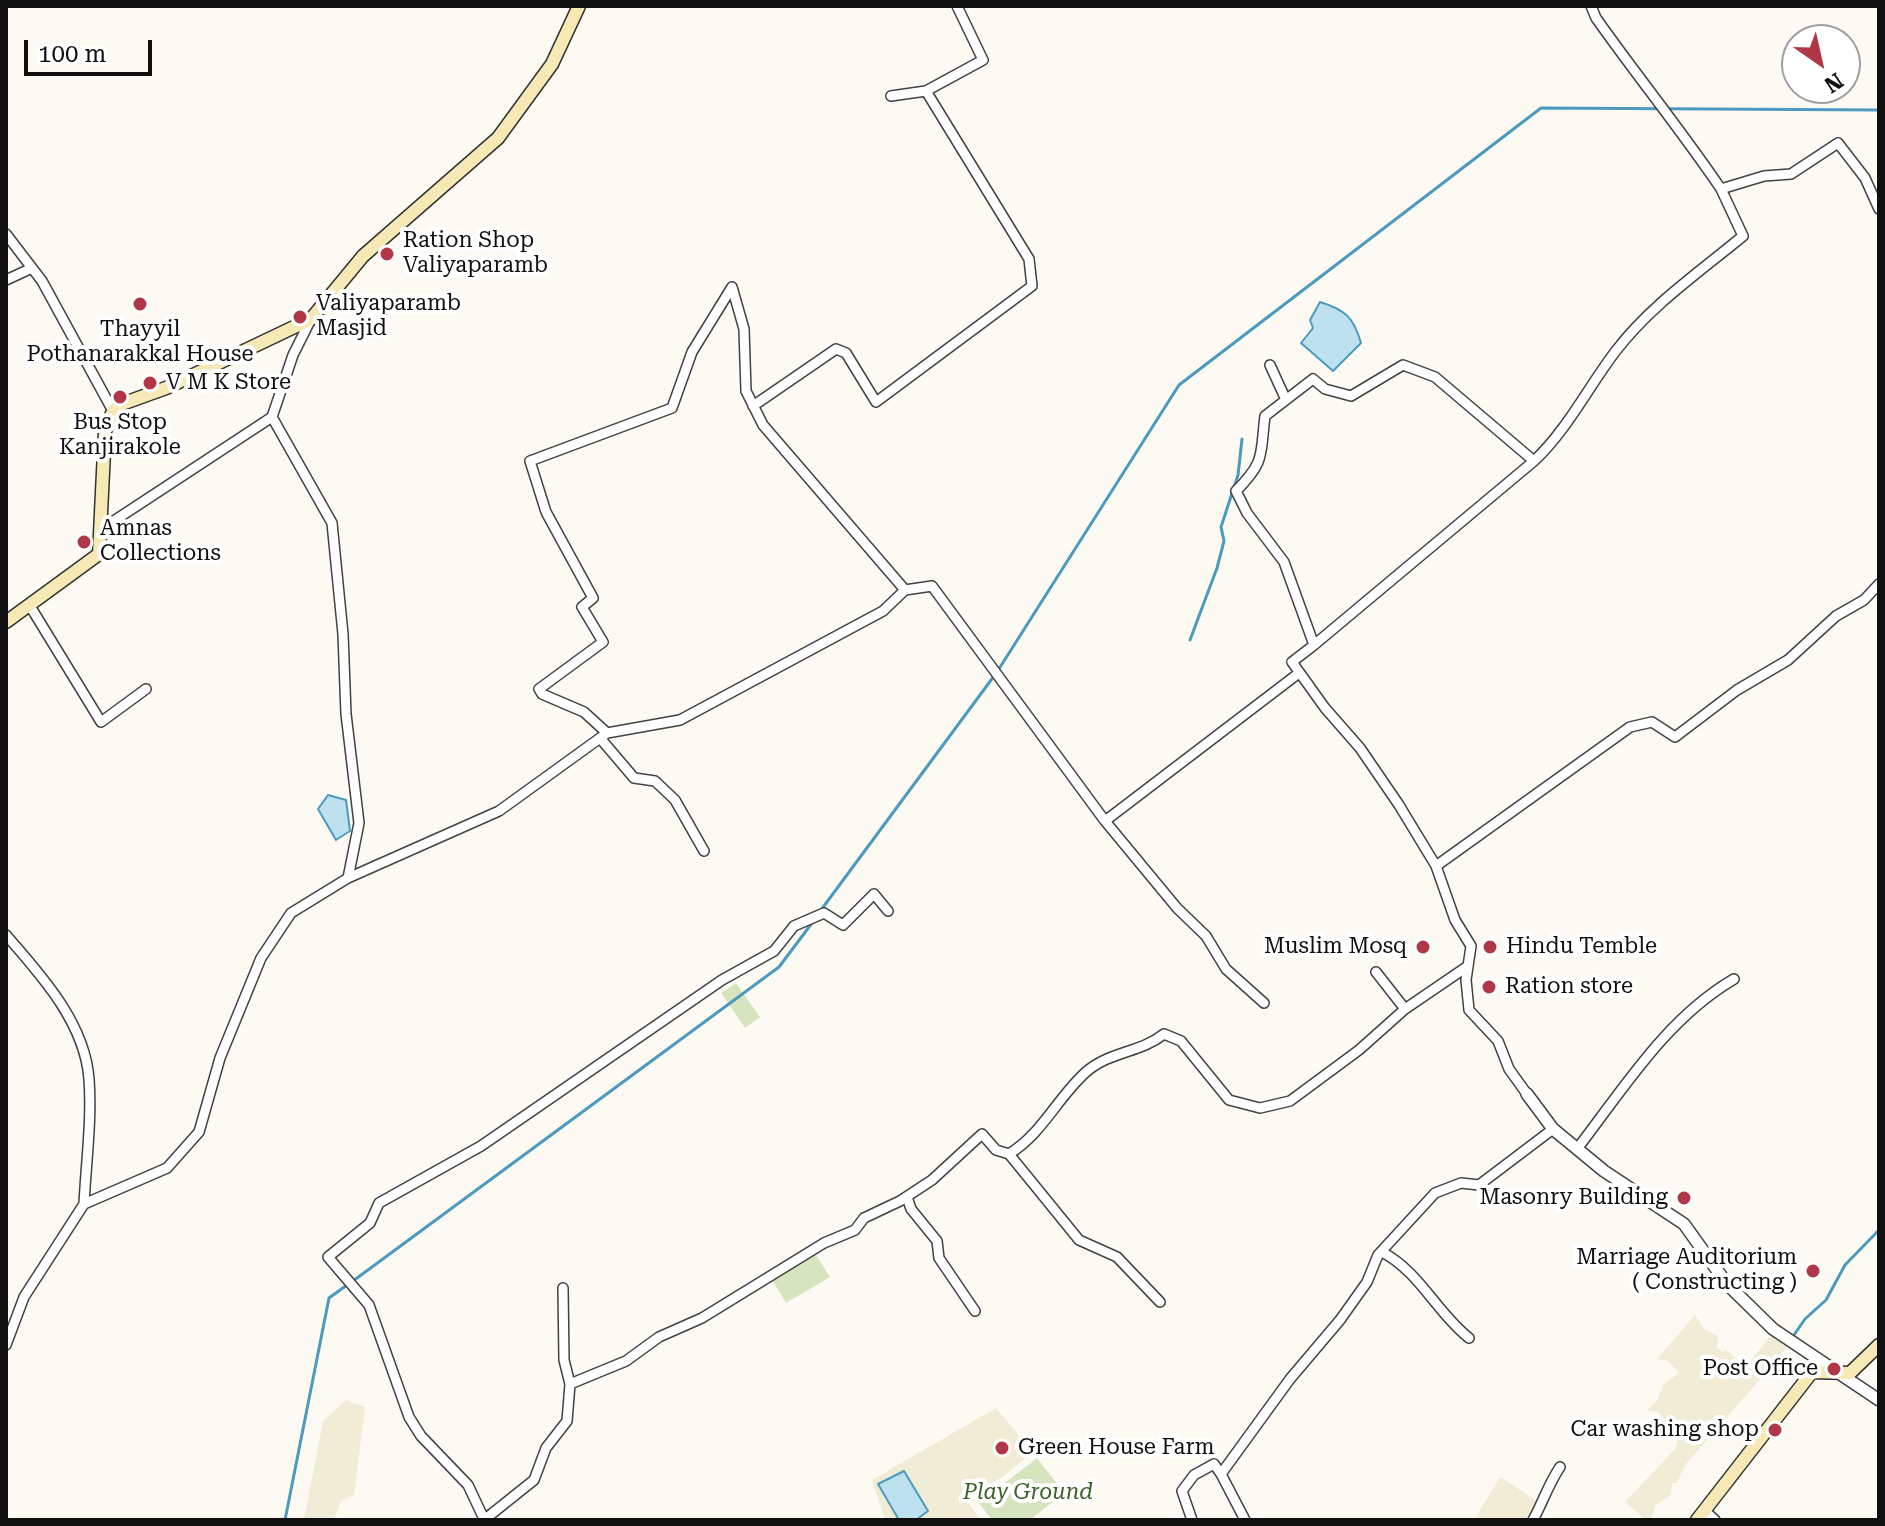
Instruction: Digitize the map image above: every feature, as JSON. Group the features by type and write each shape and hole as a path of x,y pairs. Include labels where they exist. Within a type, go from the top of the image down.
{"main road":[{"path":"6,622 99,554 104,443 113,411 119,405 166,388 311,319 363,256 498,138 552,64 579,6"},
{"path":"1706,1517 1812,1372 1850,1373 1879,1345"}],"street":[{"path":"891,96 926,91 983,60 957,6"},
{"path":"1591,6 1596,18 1654,99 1668,111 1721,189 1743,236 1638,325 1615,352 1556,440 1534,461 1292,662 1360,748 1436,866 1455,920 1471,946 1469,1010 1498,1041 1509,1069 1553,1129 1604,1171 1684,1224 1727,1284 1773,1329 1879,1400"},
{"path":"753,406 836,349 846,353 876,402 1032,286 1029,259 926,91"},
{"path":"1721,189 1764,176 1791,174 1838,143 1865,178 1879,209"},
{"path":"6,234 32,268 113,411"},
{"path":"6,280 32,268"},
{"path":"704,851 675,800 655,781 634,778 584,712 542,694 539,689 603,642 582,607 593,598 546,512 530,461 672,408 692,352 732,287 744,329 746,391 763,425 905,590"},
{"path":"100,530 272,417 293,355 311,319"},
{"path":"1270,365 1286,400"},
{"path":"1314,645 1284,562 1247,513 1236,491 1253,474 1263,454 1265,416 1313,379 1325,389 1351,396 1403,365 1435,377 1534,461"},
{"path":"272,417 332,523 343,634 346,714 359,823 348,878"},
{"path":"1436,866 1630,727 1652,722 1675,737 1737,690 1788,660 1836,616 1864,600 1879,584"},
{"path":"84,1204 167,1168 199,1132 220,1058 261,958 291,913 348,878 499,811 603,736 680,720 883,611 905,590 932,586 940,595 1105,821 1177,908 1206,936 1226,969 1264,1003"},
{"path":"30,606 101,722 146,689"},
{"path":"1105,821 1299,673"},
{"path":"563,1288 564,1360 570,1384 567,1421 546,1448 534,1480 484,1520 468,1485 421,1436 409,1417 369,1305 328,1257 370,1223 379,1203 481,1146 722,980 774,951 794,926 824,913 843,925 874,894 888,911"},
{"path":"6,935 36,966 50,988 71,1025 89,1077 84,1204 24,1297 6,1345"},
{"path":"1009,1154 1032,1139 1060,1100 1088,1071 1117,1052 1148,1047 1164,1034 1181,1041 1229,1100 1260,1108 1290,1101 1359,1050 1405,1009 1468,966"},
{"path":"1376,972 1405,1009"},
{"path":"1577,1149 1664,1036 1701,998 1734,979"},
{"path":"1221,1474 1290,1379 1340,1320 1382,1252 1435,1193 1461,1183 1479,1185 1553,1129"},
{"path":"570,1384 626,1361 659,1337 702,1318 801,1256 855,1230 864,1218 907,1197 932,1180 982,1134 996,1150 1009,1154 1079,1240 1117,1257 1160,1302"},
{"path":"907,1197 911,1209 937,1241 939,1258 975,1311"},
{"path":"1382,1252 1420,1279 1456,1328 1469,1338"},
{"path":"1192,1520 1182,1491 1194,1475 1214,1464 1245,1520"},
{"path":"1533,1520 1543,1503 1547,1485 1560,1467"}],"shaded area":[{"path":"1695,1315 1704,1329 1718,1336 1717,1348 1723,1352 1726,1350 1746,1366 1772,1334 1788,1347 1686,1464 1677,1483 1672,1483 1671,1495 1656,1505 1651,1519 1646,1520 1625,1502 1676,1448 1679,1433 1673,1421 1667,1423 1658,1412 1647,1410 1657,1401 1664,1384 1679,1373 1668,1361 1657,1359"},
{"path":"346,1400 365,1407 354,1495 341,1501 334,1520 304,1520 323,1421"},
{"path":"996,1408 1033,1452 1001,1478 964,1497 981,1520 885,1520 872,1480"},
{"path":"1500,1477 1537,1501 1525,1520 1474,1520"}],"green space":[{"path":"736,983 760,1017 745,1028 721,993"},
{"path":"814,1252 830,1277 786,1303 771,1278"},
{"name":"Play Ground","path":"1037,1458 1064,1493 1030,1520 992,1520 979,1503"}],"water":[{"path":"1320,302 1348,316 1361,343 1333,371 1301,343 1313,328 1310,320"},
{"path":"328,795 346,800 350,831 336,840 318,809"},
{"path":"904,1471 928,1511 916,1520 899,1520 878,1484"}],"waterway":[{"path":"821,910 997,672 1179,385 1541,108 1879,110"},
{"path":"1190,640 1224,541 1221,527 1238,475 1242,439"},
{"path":"353,1281 779,967 812,923"},
{"path":"1794,1335 1805,1319 1826,1300 1845,1265 1879,1230"},
{"path":"285,1520 329,1298 347,1285"}],"place":[{"name":"Ration Shop Valiyaparamb","path":"387,254"},
{"name":"Thayyil Pothanarakkal House","path":"140,304"},
{"name":"Valiyaparamb Masjid","path":"300,317"},
{"name":"V M K Store","path":"150,383"},
{"name":"Bus Stop Kanjirakole","path":"120,397"},
{"name":"Amnas Collections","path":"84,542"},
{"name":"Muslim Mosq","path":"1423,947"},
{"name":"Hindu Temble","path":"1490,947"},
{"name":"Ration store","path":"1489,987"},
{"name":"Masonry Building","path":"1684,1198"},
{"name":"Marriage Auditorium ( Constructing )","path":"1813,1271"},
{"name":"Post Office","path":"1834,1369"},
{"name":"Car washing shop","path":"1775,1430"},
{"name":"Green House Farm","path":"1002,1448"}]}
